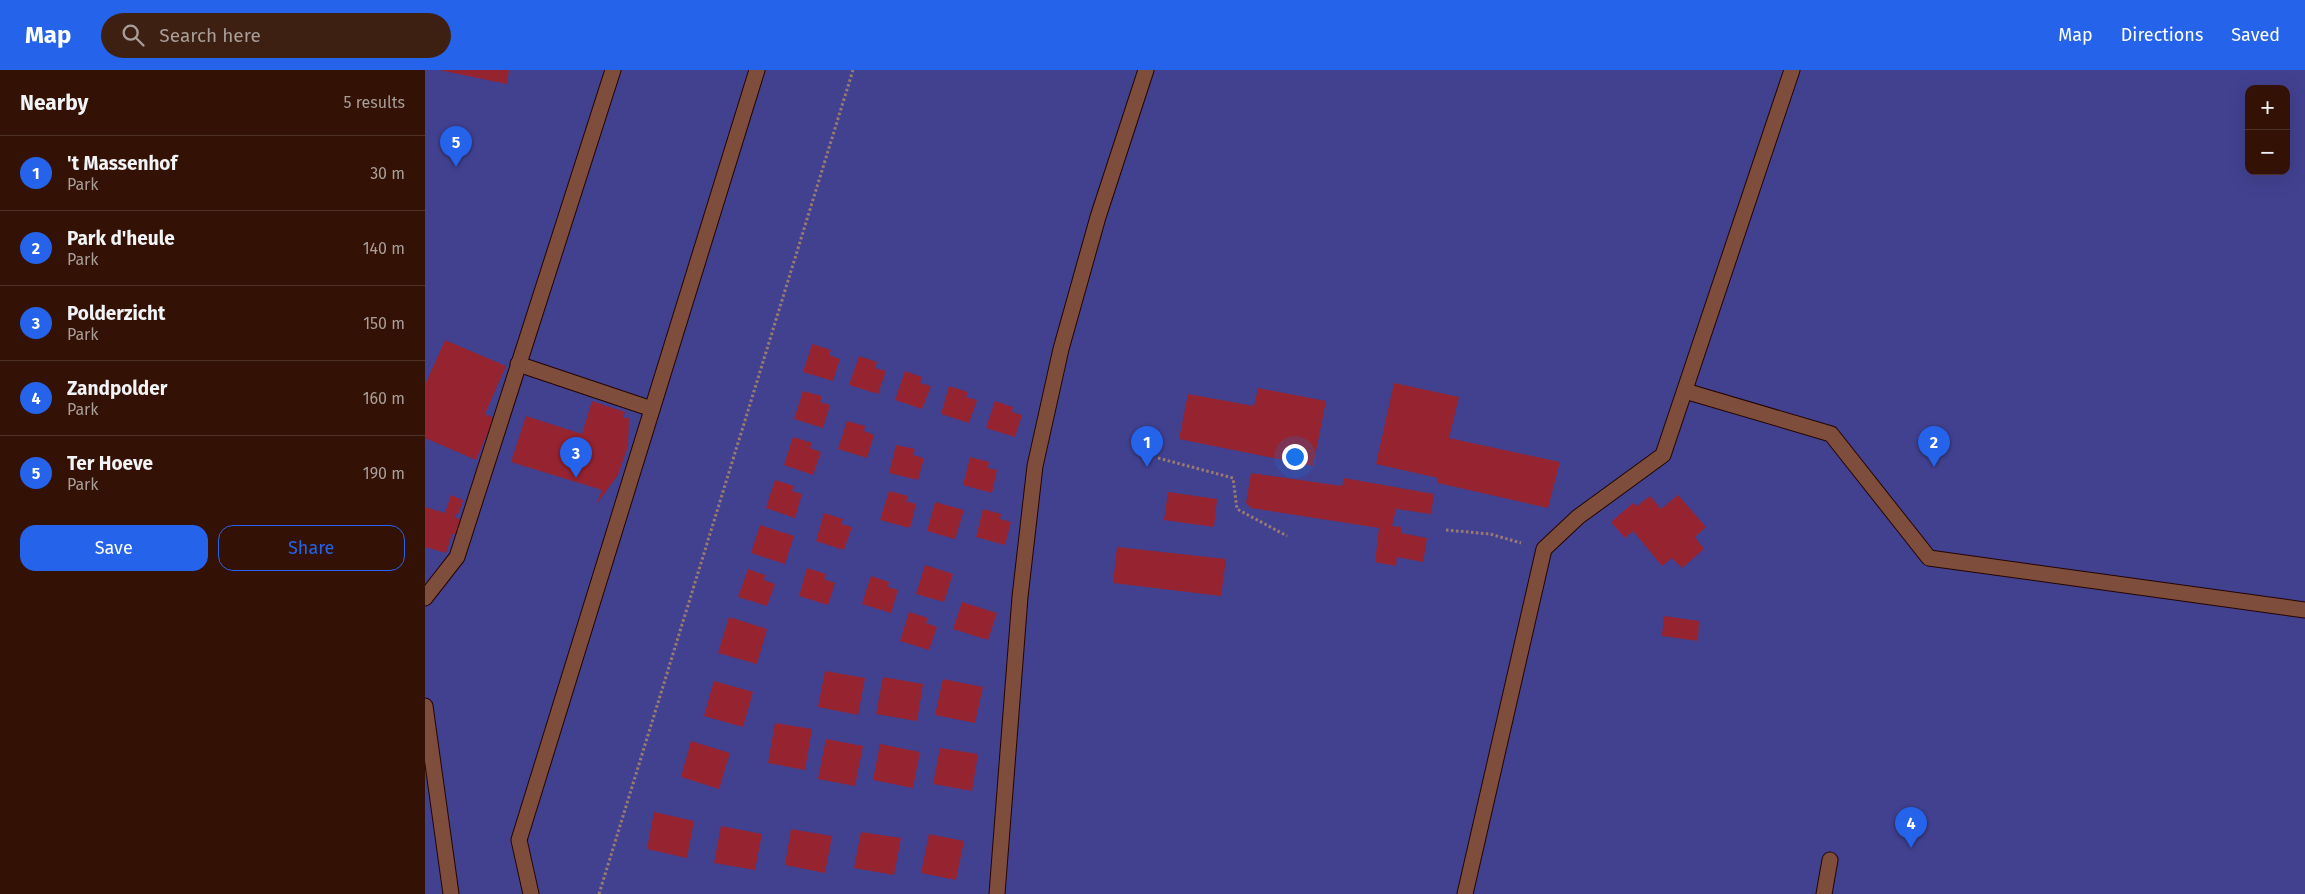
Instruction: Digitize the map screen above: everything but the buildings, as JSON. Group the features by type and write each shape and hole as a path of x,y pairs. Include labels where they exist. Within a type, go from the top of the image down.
{"lane":[{"path":"425,598 457,557 613,70"},
{"path":"531,894 519,840 757,70"},
{"path":"997,894 1020,597 1035,466 1061,348 1098,218 1146,70"},
{"path":"1465,894 1544,549 1578,517 1663,455 1793,70"},
{"path":"518,364 653,409"},
{"path":"1685,391 1831,434 1929,558 2305,610"},
{"path":"425,706 451,894"},
{"path":"1824,894 1830,860"}],"path":[{"path":"599,894 853,70"},
{"path":"1158,458 1233,478 1237,509 1287,536"},
{"path":"1445,530 1490,534 1544,549"}],"shaded area":[{"path":"425,70 2305,70 2305,894 425,894"}],"place":[{"name":"Ter Hoeve","path":"456,167"},
{"name":"'t Massenhof","path":"1147,467"},
{"name":"Park d'heule","path":"1934,467"},
{"name":"Polderzicht","path":"576,478"},
{"name":"Zandpolder","path":"1911,848"}]}
